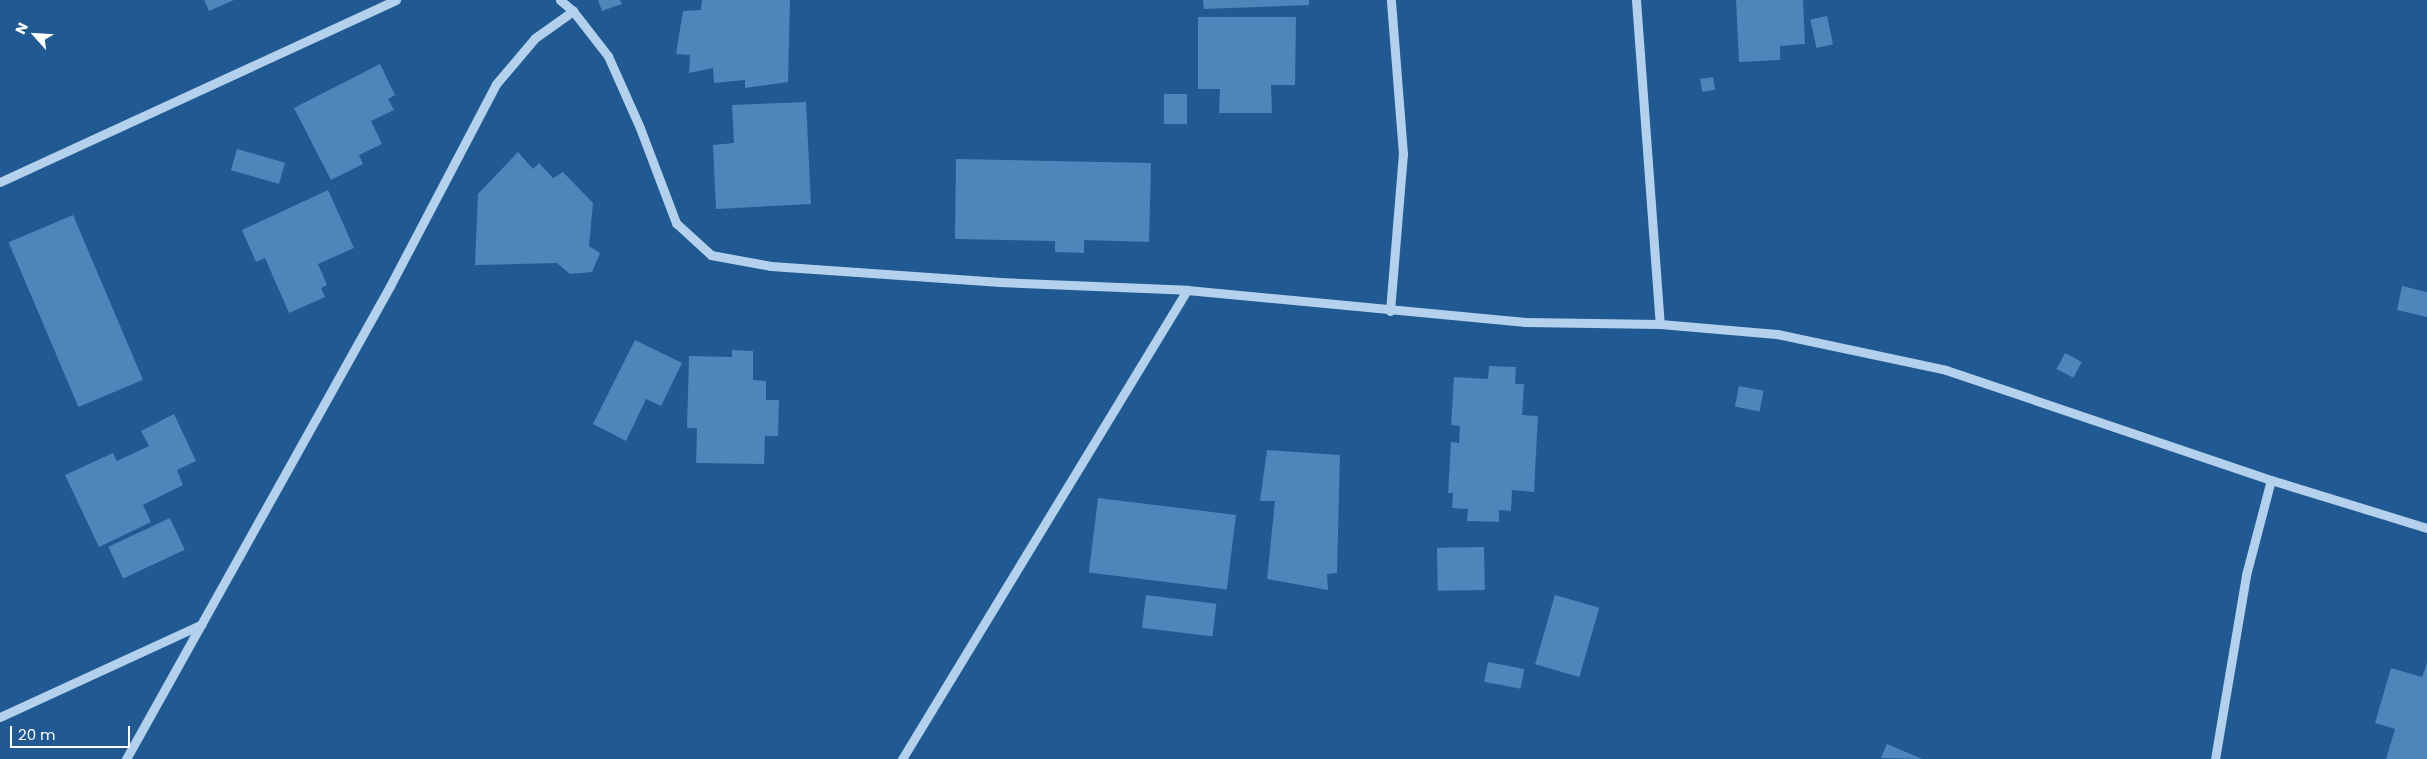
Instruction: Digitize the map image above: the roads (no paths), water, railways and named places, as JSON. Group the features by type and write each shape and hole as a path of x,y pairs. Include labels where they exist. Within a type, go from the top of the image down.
{"street":[{"path":"0,182 396,0"},
{"path":"560,0 573,11 608,56 640,128 676,223 712,255 771,266 1187,290 1390,311 1525,322 1660,324 1776,334 1946,370 2271,480 2427,528"},
{"path":"1390,311 1403,154 1391,0"},
{"path":"1636,0 1660,324"},
{"path":"126,759 390,286 496,84 535,38 573,11"},
{"path":"902,759 1187,290"},
{"path":"2215,759 2246,575 2271,480"},
{"path":"0,717 202,624"}]}
